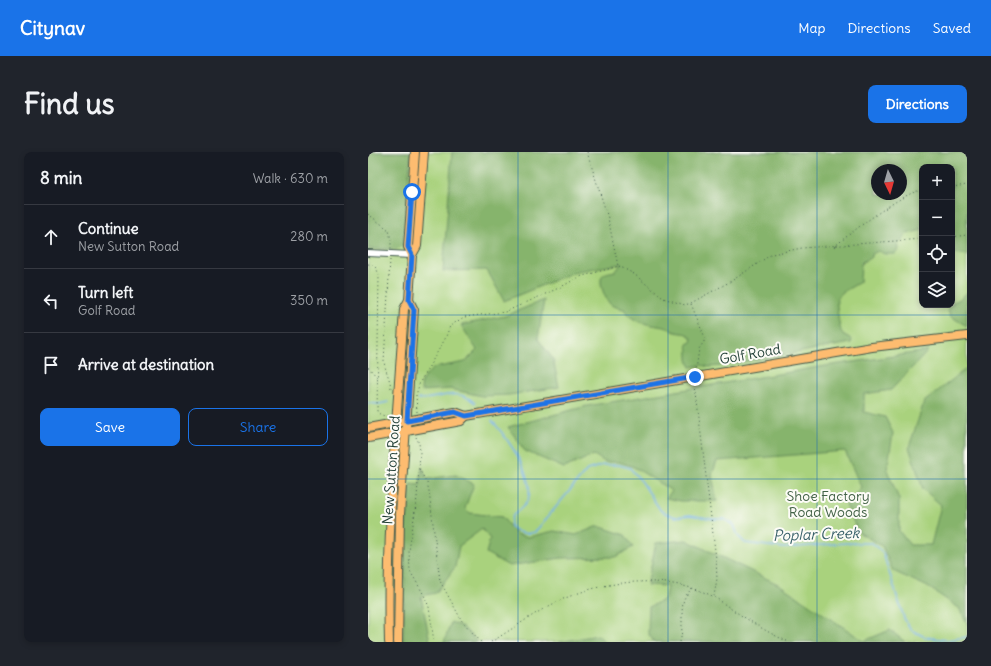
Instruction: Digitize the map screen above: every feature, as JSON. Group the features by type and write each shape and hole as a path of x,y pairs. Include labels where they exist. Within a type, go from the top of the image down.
{"main road":[{"name":"New Sutton Road","path":"412,255 408,247 415,152"},
{"name":"New Sutton Road","path":"389,642 388,566 395,433 404,309 409,300 412,255 417,246 424,152"},
{"name":"New Sutton Road","path":"398,642 399,542 414,310 409,300"},
{"name":"Golf Road","path":"368,428 455,412 466,416 872,347 967,336"},
{"name":"Golf Road","path":"368,438 461,421 466,416"}],"street":[{"path":"368,253 412,255"}],"path":[{"path":"587,152 608,218 619,266"},
{"path":"955,187 967,185"},
{"path":"834,247 850,233 877,215 915,191 919,190"},
{"path":"368,214 389,230 391,241 384,361 385,370 391,384 391,392"},
{"path":"955,237 967,236"},
{"path":"417,412 416,395 420,382 445,338 450,326 464,317 505,312 561,287 579,277 619,266 634,274 663,298 686,305 733,280 772,254 802,248 834,247 919,239"},
{"path":"368,264 377,268 379,276 377,411 382,416 390,416"},
{"path":"691,303 705,340 699,348 696,371"},
{"path":"368,367 378,379"},
{"path":"695,381 716,558 717,579 714,597"},
{"path":"416,436 419,443 420,452 417,498 409,551 410,571 430,607 434,642"},
{"path":"419,469 427,483 429,491 440,581 462,621 480,642"},
{"path":"491,642 558,602 589,590 643,582 670,584 692,588 714,597 761,628 789,642"},
{"path":"680,642 683,628 682,614 684,598 692,588"}],"green space":[{"name":"Shoe Factory Road Woods","path":"368,152 967,152 967,642 368,642"},
{"path":"368,152 411,152 403,245 397,249 368,249"},
{"path":"452,152 967,152 967,255 955,253 955,164 919,164 919,231 907,234 898,244 899,249 895,254 885,254 878,251 872,254 872,257 862,262 860,282 843,292 837,298 841,331 852,340 851,343 721,366 709,367 701,365 691,367 688,359 687,344 691,342 692,339 689,335 638,321 632,318 624,309 613,306 609,303 603,292 601,279 602,276 608,272 616,271 621,264 577,271 504,301 487,270 443,271"},
{"path":"967,292 967,326 950,316 948,309 955,308 955,302"},
{"path":"544,300 538,339 553,359 559,387 509,395 482,396 450,389 421,391 422,380 433,368 465,362 477,350 461,325 505,316"},
{"path":"928,351 891,390 864,394 864,412 885,417 893,433 887,470 899,499 899,531 910,545 931,545 941,505 923,489 909,447 924,402 967,368 967,624 959,608 928,587 893,571 882,546 858,532 846,505 861,487 845,451 717,461 712,475 717,501 681,501 666,498 672,491 634,467 619,462 605,462 594,455 564,468 525,451 508,427 587,406 826,366"},
{"path":"422,467 427,479 456,475 474,484 465,508 470,513 502,517 516,534 528,537 554,531 576,535 598,526 625,535 633,547 615,557 561,558 509,566 486,553 490,539 482,529 459,546 455,567 436,593 421,596 430,642 403,642 405,566 403,543 409,507 410,484 420,485"},
{"path":"686,540 780,585 864,641 890,630 905,642 654,642 648,633 649,607 665,599 667,586 647,585 656,543"},
{"path":"451,622 463,627 477,642 444,642"},
{"path":"598,635 605,642 559,642"}],"waterway":[{"name":"Poplar Creek","path":"418,399 447,395 461,395 475,403"},
{"name":"Poplar Creek","path":"368,403 379,404 388,402"},
{"name":"Poplar Creek","path":"492,421 513,448 520,460 529,484 529,495 526,503 513,515 512,518 511,527 516,531 522,533 535,532 587,470 603,465 619,465 630,468 642,482 661,511 675,517 690,515 713,519 724,519 734,525 738,536 745,543 784,548 846,543 872,543 883,553 904,618 911,630 925,637 947,640 967,637"}],"route":[{"path":"412,192 408,247 412,255 409,300 414,310 407,421 455,412 466,416 695,377"}]}
